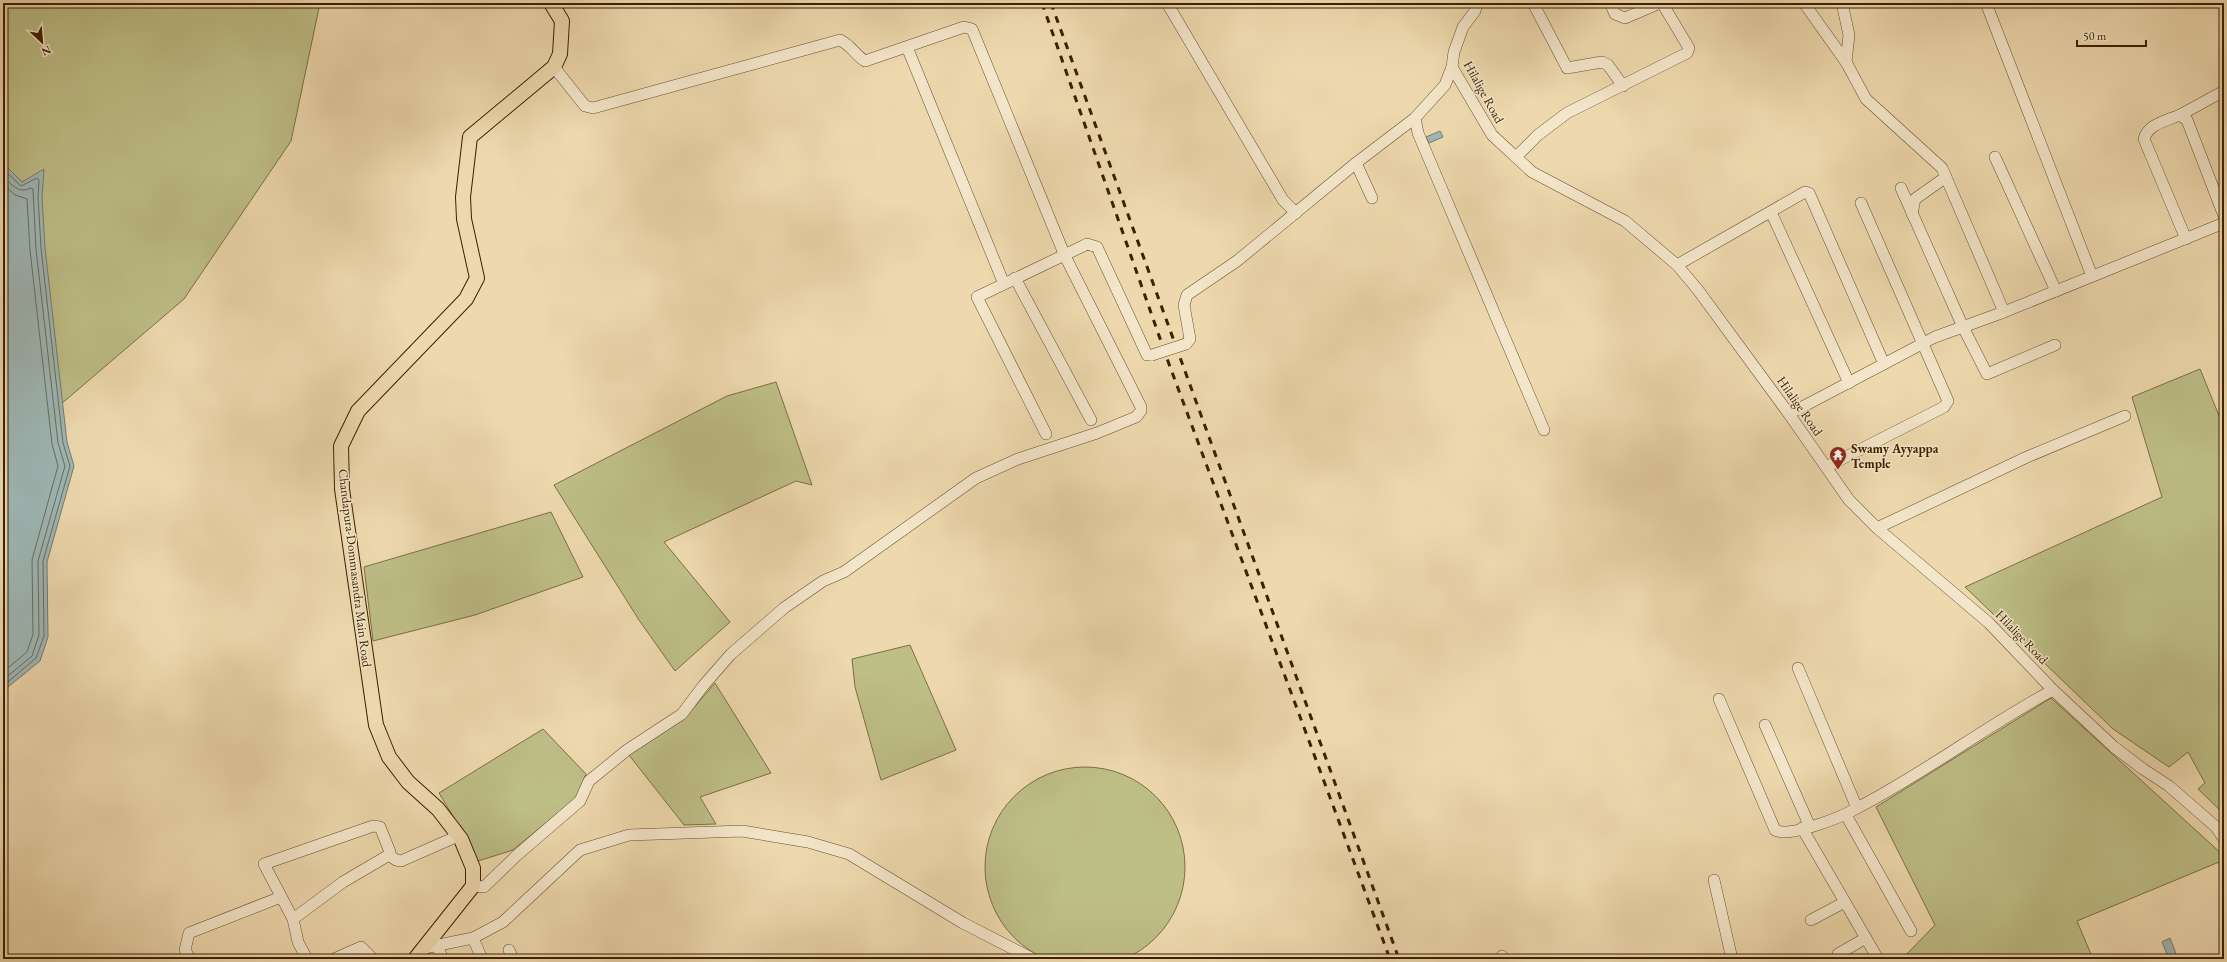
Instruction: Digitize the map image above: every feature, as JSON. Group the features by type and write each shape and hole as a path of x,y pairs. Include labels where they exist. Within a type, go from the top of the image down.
{"main road":[{"path":"551,3 562,21 560,54 554,67"},
{"name":"Chandapura-Dommasandra Main Road","path":"473,886 473,868 469,856 458,836 438,809 408,782 394,764 376,725 342,489 341,446 358,411 466,299 477,278 464,219 463,197 470,137 554,67"},
{"path":"415,959 430,947 473,886"}],"street":[{"path":"1167,3 1283,200 1296,213"},
{"name":"Hilalige Road","path":"1477,3 1475,11 1463,27 1454,52 1452,67 1492,135 1532,172 1625,221 1677,265 1698,290 1789,414 1849,500 1877,528 1989,623 2053,690 2114,747 2169,786 2210,822 2224,839"},
{"path":"1533,3 1567,68 1602,62 1608,65 1623,86"},
{"path":"1516,157 1538,135 1567,112 1623,86 1688,51 1689,48 1661,3 1625,18 1615,14 1610,3"},
{"path":"1804,3 1846,62 1866,99 1942,168 2004,312"},
{"path":"1842,3 1849,35 1846,62"},
{"path":"1986,3 2092,276"},
{"path":"473,886 484,888 516,856 580,802 589,780 627,750 682,714 703,686 731,654 784,608 823,582 844,572 976,478 1018,459 1097,434 1139,414 1141,407 1065,256 972,29 964,27 865,61 856,55 848,44 840,40 589,108 554,67"},
{"path":"907,47 1004,284"},
{"path":"1046,434 977,297 1065,256 1087,244 1097,247 1147,355 1152,356 1186,344 1190,339 1184,304 1187,296 1237,261 1356,163 1415,118 1445,85 1452,67"},
{"path":"2186,239 2144,140 2146,132 2152,126 2180,115 2224,91"},
{"path":"2180,115 2187,120 2224,216"},
{"path":"1415,118 1418,133 1544,430"},
{"path":"1995,157 2056,291"},
{"path":"1356,163 1372,198"},
{"path":"1912,214 1915,199 1946,177"},
{"path":"1901,188 1963,327 1985,372 1989,375 2055,345"},
{"path":"1677,265 1805,192 1811,196 1884,364"},
{"path":"1826,467 1944,407 1948,401 1861,203"},
{"path":"1771,212 1848,383"},
{"path":"1789,414 1923,344 2224,223"},
{"path":"1015,278 1091,420"},
{"path":"1877,528 2027,457 2125,416"},
{"path":"1798,668 1858,808"},
{"path":"1719,698 1775,830 1782,833 1846,815 1886,793 2028,703 2053,690"},
{"path":"1765,725 1806,827 1845,902 1878,959"},
{"path":"1846,815 1911,932"},
{"path":"307,959 298,942 293,919 264,864 374,826 380,827 390,852 389,855"},
{"path":"430,947 473,938 503,922 580,850 629,835 742,831 808,842 849,854 963,922 1033,959"},
{"path":"389,855 396,860 401,861 458,836"},
{"path":"293,919 343,882 389,855"},
{"path":"1714,880 1732,959"},
{"path":"190,959 185,950 189,934 281,896"},
{"path":"1811,920 1845,902"},
{"path":"473,938 482,959"},
{"path":"1838,954 1866,938"},
{"path":"334,959 361,947 373,959"},
{"path":"430,947 443,959"}],"green space":[{"path":"3,3 320,3 291,141 184,299 26,434 3,421"},
{"path":"2200,369 2224,428 2224,814 2198,789 2205,783 2188,752 2169,767 2113,729 1965,587 2162,497 2132,397"},
{"path":"776,382 812,485 796,481 664,542 730,622 675,671 639,620 554,485 727,396"},
{"path":"551,512 583,577 475,615 373,641 364,567"},
{"path":"910,645 956,750 881,780 855,687 852,659"},
{"path":"715,683 771,773 700,797 716,824 684,825 629,755 684,719"},
{"path":"2051,698 2224,856 2224,860 2077,921 2093,959 1902,959 1935,925 1876,807"},
{"path":"543,729 586,774 576,798 513,850 475,862 468,841 439,793"},
{"path":"1085,767 1114,771 1141,784 1156,796 1168,811 1181,838 1185,867 1181,896 1168,923 1156,938 1141,950 1114,963 1085,967 1056,963 1029,950 1014,938 1002,923 989,896 985,867 989,838 1002,811 1014,796 1029,784 1056,771"}],"water":[{"path":"1440,131 1443,137 1429,143 1426,137"},
{"path":"3,163 22,182 44,169 42,197 45,248 67,442 74,466 47,562 48,637 40,661 3,691"},
{"path":"2170,938 2178,959 2169,959 2162,942"}],"railway":[{"path":"1042,3 1169,364 1390,959"},
{"path":"1051,3 1399,959"}],"place":[{"name":"Swamy Ayyappa Temple","path":"1838,470"}]}
